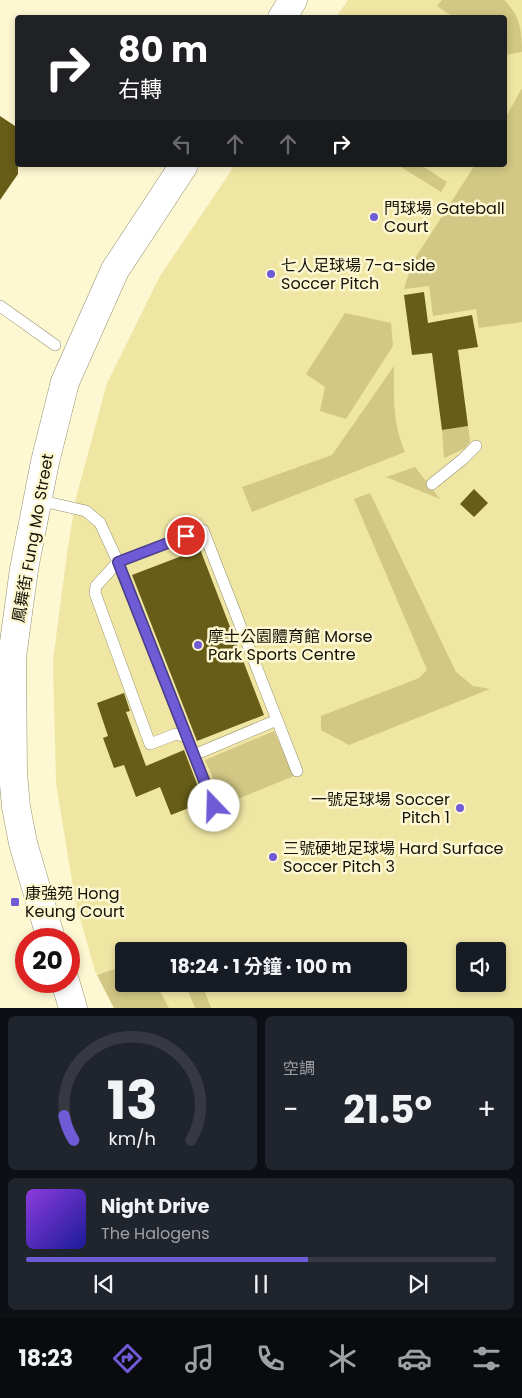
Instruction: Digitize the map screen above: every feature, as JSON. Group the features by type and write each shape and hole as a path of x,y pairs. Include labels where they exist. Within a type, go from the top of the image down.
{"main road":[{"path":"284,15 294,0"},
{"name":"鳳舞街 Fung Mo Street","path":"48,928 23,843 16,807 13,773 12,657 24,569 65,382 115,270 183,167"},
{"path":"69,993 73,1008"}],"lane":[{"path":"0,306 55,345"},
{"path":"432,484 463,460 476,446"},
{"path":"38,500 86,511 100,523 118,562 214,806"},
{"path":"186,737 176,734 150,744 96,593 96,586 118,562 203,530 297,771"},
{"path":"194,755 277,720"}],"shaded area":[{"path":"348,0 522,0 522,1008 114,1008 95,971 75,900 56,783 53,661 76,498 107,383 160,276 234,167 507,167 507,15 337,15"},
{"path":"442,0 504,0 517,17 522,52 507,55 507,15 450,15 437,6"},
{"path":"522,88 522,322 479,328 476,309 433,316 429,286 404,289 412,263 474,167 507,167 507,115"},
{"path":"401,167 424,167 447,182 441,192"},
{"path":"345,313 391,323 393,346 346,419 320,411 325,387 306,374"},
{"path":"394,366 396,420 405,452 252,512 242,487 332,455"},
{"path":"468,426 470,442 464,449 444,458 442,430"},
{"path":"415,467 440,499 386,477"},
{"path":"370,493 456,672 473,686 490,689 349,745 321,730 321,716 419,678 427,670 354,499"},
{"path":"274,731 294,776 225,804 205,760"},
{"path":"115,969 115,992 160,992 169,1008 114,1008 97,975"},
{"path":"188,992 205,992 211,1008 195,1008"}],"building":[{"path":"0,116 15,126 15,167 18,167 18,174 0,200"},
{"path":"424,292 428,323 472,315 478,347 458,350 468,426 442,430 432,353 412,355 404,295"},
{"path":"474,489 488,503 474,517 460,504"},
{"name":"摩士公園體育館 Morse Park Sports Centre","path":"200,549 264,715 197,741 132,575"},
{"path":"124,693 130,711 126,712 146,766 184,750 204,802 171,815 160,787 136,797 124,765 114,768 103,738 108,736 97,703"}],"place":[{"name":"門球場 Gateball Court","path":"374,217"},
{"name":"七人足球場 7-a-side Soccer Pitch","path":"271,274"},
{"name":"摩士公園體育館 Morse Park Sports Centre","path":"198,645"},
{"name":"一號足球場 Soccer Pitch 1","path":"460,808"},
{"name":"三號硬地足球場 Hard Surface Soccer Pitch 3","path":"273,857"},
{"name":"康強苑 Hong Keung Court","path":"15,902"}],"route":[{"path":"186,536 118,562 214,806"}]}
